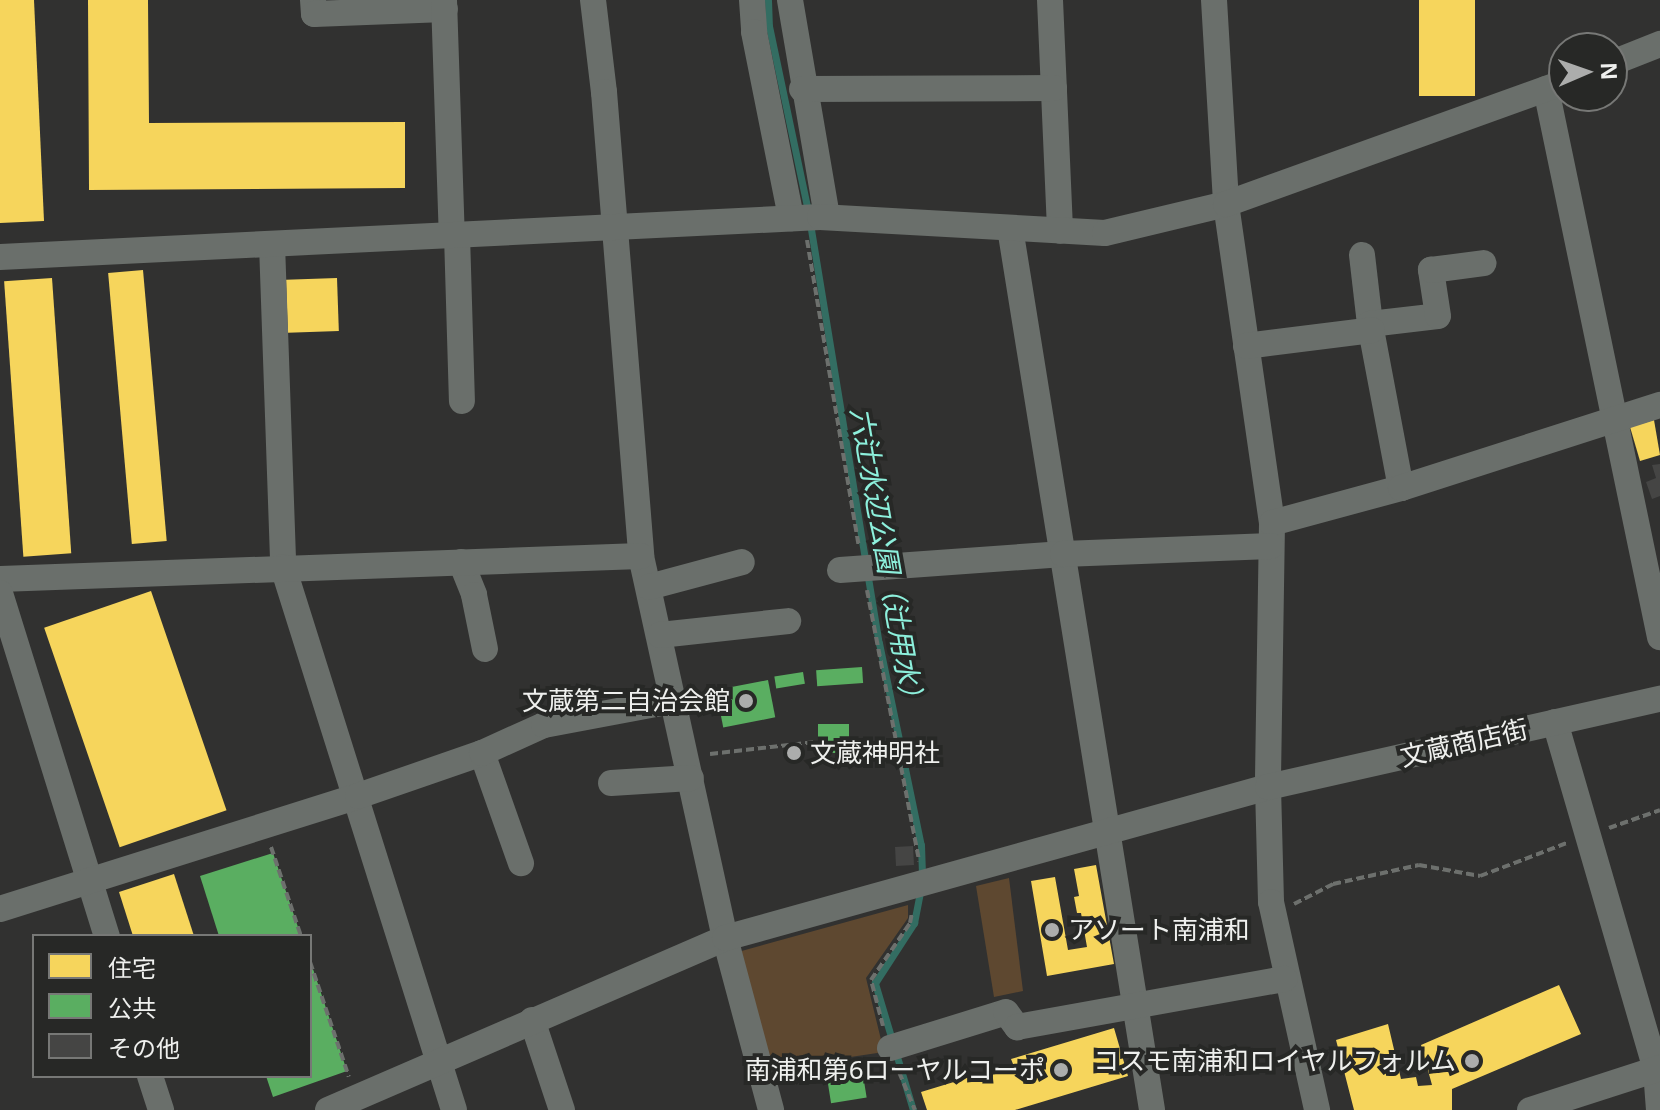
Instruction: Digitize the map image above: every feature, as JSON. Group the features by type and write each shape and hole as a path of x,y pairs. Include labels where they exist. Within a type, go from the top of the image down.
{"street":[{"path":"313,0 314,14 445,5 462,401"},
{"path":"593,0 641,556 676,700 725,938 771,1110"},
{"path":"752,0 754,32 810,218"},
{"path":"790,0 802,89 810,218"},
{"path":"1050,0 1060,231"},
{"path":"1214,0 1226,204 1271,534 1268,787 1272,915 1317,1110"},
{"path":"1628,57 1660,44"},
{"path":"802,89 1054,88"},
{"path":"0,257 810,218 1105,233 1226,204 1548,88"},
{"path":"1560,112 1612,420 1660,637"},
{"path":"1010,228 1152,1110"},
{"path":"272,244 283,567 358,796 454,1110"},
{"path":"1362,255 1371,327 1401,488"},
{"path":"1246,346 1438,316 1431,270 1484,263"},
{"path":"840,570 1063,554 1271,534 1401,488 1660,405"},
{"path":"0,579 641,556"},
{"path":"461,562 474,595 485,649"},
{"path":"649,587 742,562"},
{"path":"0,593 106,934"},
{"path":"660,635 788,621"},
{"name":"文蔵商店街","path":"328,1110 725,938 1268,787 1660,699"},
{"path":"0,909 358,796 482,753 544,725 676,700"},
{"path":"1555,722 1658,1069 1659,1110"},
{"path":"482,753 521,863"},
{"path":"611,783 689,768"},
{"path":"890,1048 1006,1012 1017,1027 1285,979"},
{"path":"532,1020 562,1110"},
{"path":"1530,1110 1658,1069"},
{"path":"151,1078 161,1110"}],"path":[{"path":"689,768 815,742"},
{"path":"1272,915 1333,884 1419,865 1480,876 1660,810"},
{"path":"264,825 300,934"},
{"path":"910,923 871,980 890,1048 915,1110"},
{"path":"312,968 356,1097"}],"shaded area":[{"path":"1009,878 1023,991 994,997 976,886"},
{"path":"908,905 908,918 866,978 884,1052 770,1069 738,952"}],"building: 住宅":[{"path":"0,0 34,0 44,221 0,223"},
{"path":"88,0 148,0 149,123 405,122 405,188 89,190"},
{"path":"1419,0 1475,0 1475,96 1419,96"},
{"path":"143,270 167,541 132,544 108,273"},
{"path":"52,278 71,553 23,557 4,281"},
{"path":"337,278 339,331 288,333 286,280"},
{"path":"1654,420 1660,455 1640,461 1630,427"},
{"path":"151,591 227,810 120,847 44,628"},
{"name":"アソート南浦和","path":"1096,865 1114,964 1047,976 1031,881 1055,877 1068,950 1087,947 1081,913 1077,913 1074,897 1079,896 1074,869"},
{"path":"174,874 193,934 132,934 119,892"},
{"name":"コスモ南浦和ロイヤルフォルム","path":"1559,985 1581,1034 1452,1089 1452,1110 1354,1110 1336,1040 1388,1024 1401,1079 1416,1077 1418,1086 1432,1085 1421,1045"},
{"name":"南浦和第6ローヤルコーポ","path":"1114,1028 1128,1076 1015,1110 927,1110 921,1092 1013,1064 1011,1059"}],"building: 公共":[{"path":"862,667 863,683 817,686 816,670"},
{"path":"803,672 805,684 776,688 774,677"},
{"path":"768,680 775,717 723,727 716,690"},
{"path":"818,724 849,724 849,753 818,753"},
{"path":"273,853 300,934 218,934 200,876"},
{"path":"312,966 347,1071 273,1097 267,1078 312,1078"},
{"path":"861,1062 867,1098 831,1103 825,1068"}],"building: その他":[{"path":"1660,464 1660,496 1652,499 1646,482 1656,478 1652,465"},
{"path":"913,846 914,865 896,866 895,847"}],"waterway":[{"name":"六辻水辺公園（辻用水）","path":"768,0 769,26 808,211 879,643 921,845 922,878"},
{"name":"六辻水辺公園（辻用水）","path":"913,1110 875,983 914,923 920,891"}],"place":[{"name":"文蔵第二自治会館","path":"746,701"},
{"name":"文蔵神明社","path":"794,753"},
{"name":"アソート南浦和","path":"1052,930"},
{"name":"コスモ南浦和ロイヤルフォルム","path":"1472,1061"},
{"name":"南浦和第6ローヤルコーポ","path":"1061,1070"}]}
